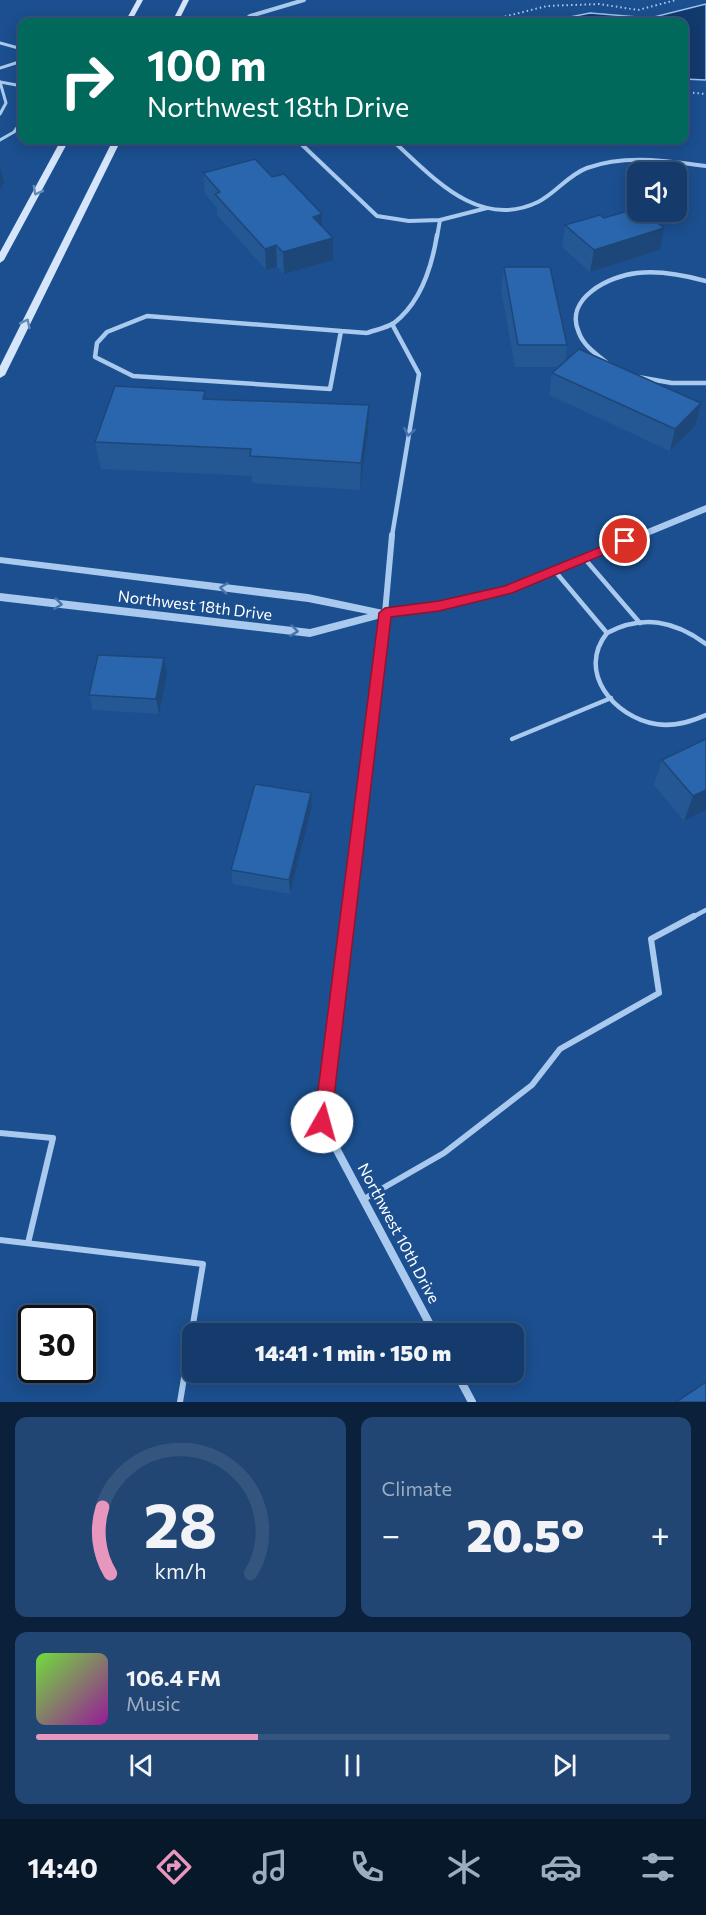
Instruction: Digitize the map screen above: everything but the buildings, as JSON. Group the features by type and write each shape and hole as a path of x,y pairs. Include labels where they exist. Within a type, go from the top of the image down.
{"main road":[{"path":"130,18 140,0"},
{"path":"177,18 186,0"},
{"path":"0,260 63,144"},
{"path":"0,375 115,144"}],"street":[{"path":"247,18 304,0"},
{"path":"301,144 378,216 409,221 440,220 488,208 523,207 537,202 583,169 607,162 654,160 706,166"},
{"path":"397,144 457,197 488,208"},
{"path":"341,331 330,389 133,376 95,357 97,343 107,332 147,316 367,333 392,324 406,311 432,266 440,220"},
{"path":"609,364 587,347 577,328 577,309 588,293 609,280 635,273 663,272 706,281"},
{"name":"Northwest 10th Drive","path":"392,324 419,374 392,532 385,613 322,1122 429,1323"},
{"path":"628,373 672,383 706,383"},
{"name":"Northwest 18th Drive","path":"0,597 310,633 385,613 439,606 508,590 706,508"},
{"name":"Northwest 18th Drive","path":"0,561 308,598 385,613"},
{"path":"462,1383 472,1402"}],"lane":[{"path":"0,43 18,48"},
{"path":"0,66 18,62"},
{"path":"0,114 6,103 0,82 18,85"},
{"path":"0,140 14,132 18,126"},
{"path":"584,558 640,623"},
{"path":"554,570 607,633"},
{"path":"706,644 675,624 651,620 607,633 596,648 595,670 599,683 611,698 631,715 647,722 667,725 689,723 706,715"},
{"path":"513,740 611,698"},
{"path":"364,1199 444,1154 532,1085 560,1049 659,993 651,939 706,910"},
{"path":"0,1133 53,1138 28,1243"},
{"path":"0,1240 203,1264 180,1402"}],"path":[{"path":"499,18 547,6 599,4 638,10 676,0"},
{"path":"688,92 706,94"}],"water":[{"path":"706,4 706,80 688,79 688,18 650,18"},
{"path":"590,13 650,18 565,18"}],"route":[{"path":"322,1122 385,613 439,606 508,590 625,541"}]}
